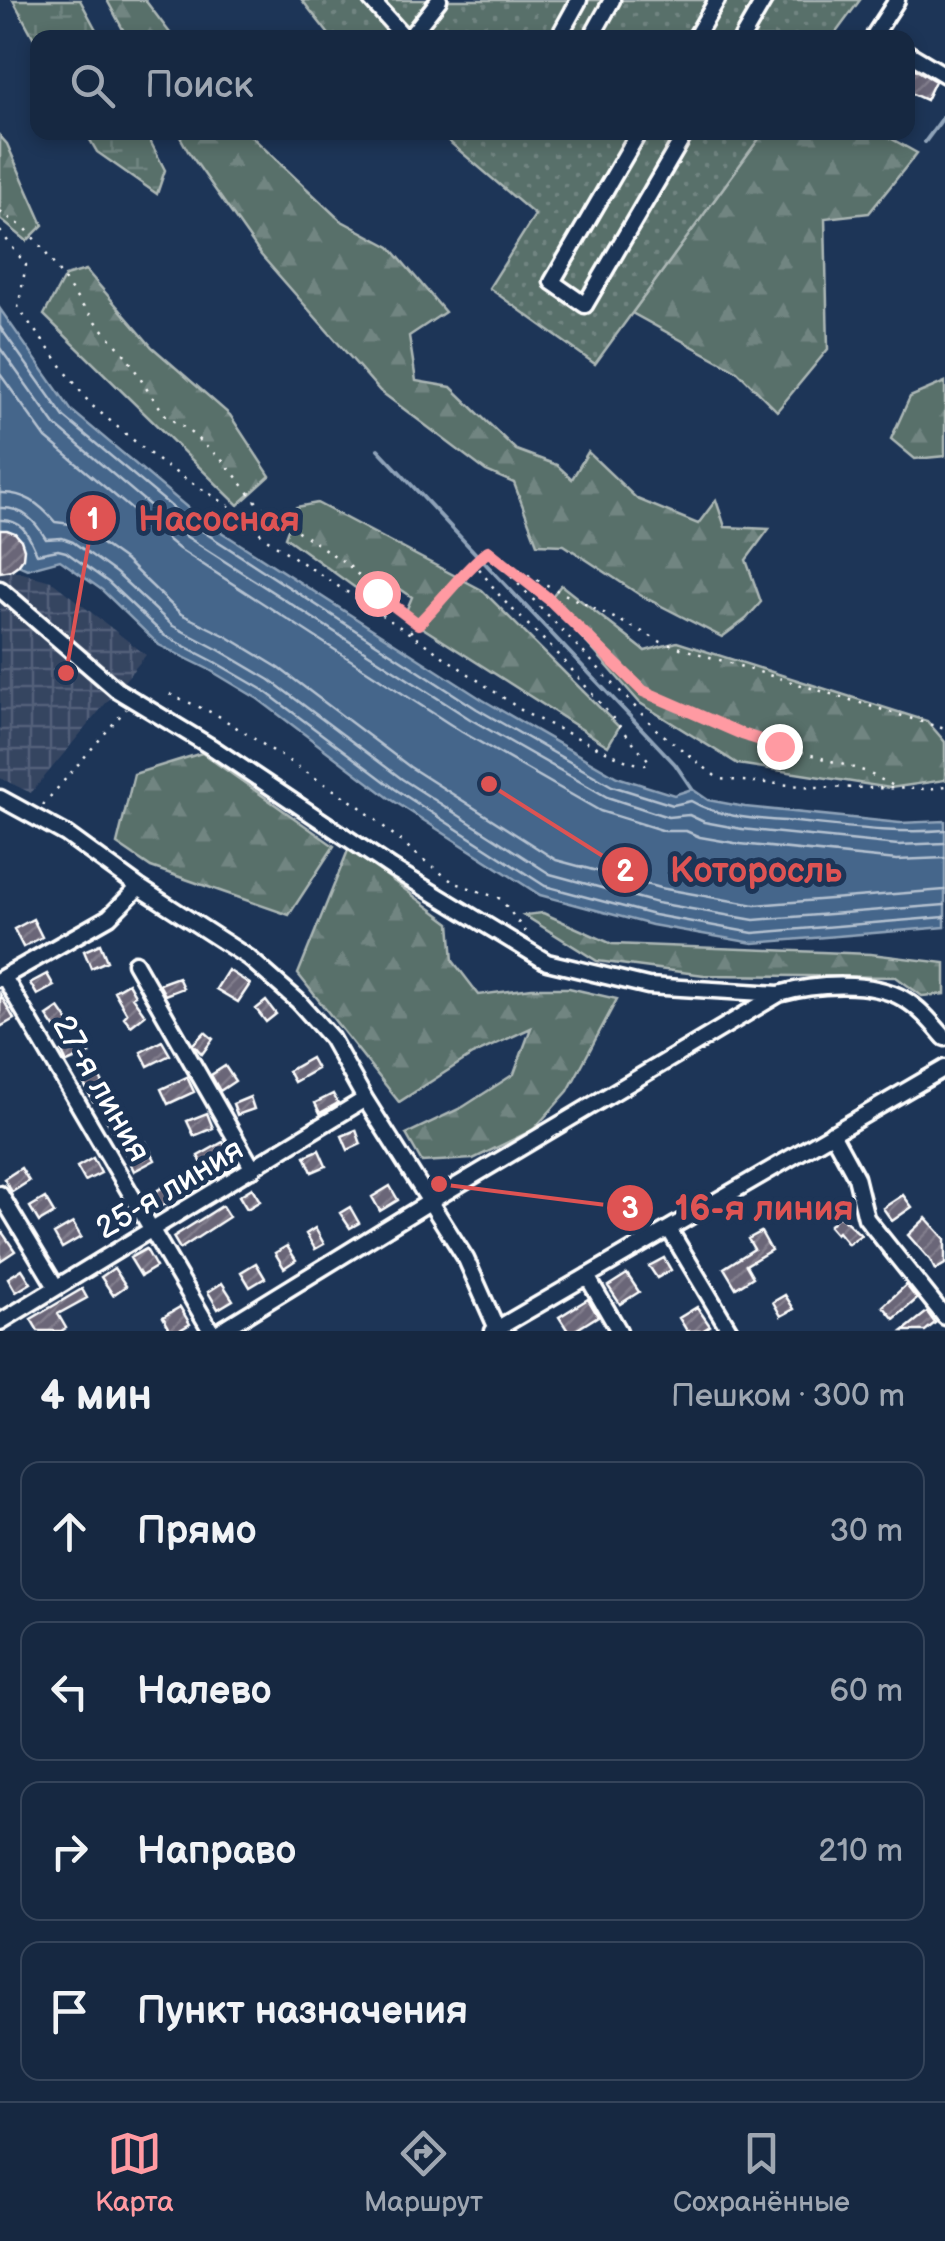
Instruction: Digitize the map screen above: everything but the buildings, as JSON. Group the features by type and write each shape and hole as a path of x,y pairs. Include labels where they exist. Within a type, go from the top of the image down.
{"street":[{"path":"371,0 399,30"},
{"path":"414,30 439,0"},
{"path":"562,30 579,0"},
{"path":"595,30 612,0"},
{"path":"700,30 717,0"},
{"path":"747,30 764,0"},
{"path":"878,30 898,0"},
{"path":"915,57 945,75"},
{"path":"634,140 552,282 585,305 681,140"},
{"path":"0,589 97,674 133,700 242,767 392,868 547,962 648,986 779,994"},
{"path":"0,798 66,834 249,958 298,1001 331,1038 364,1099 466,1259 496,1330 945,1068"},
{"path":"2,978 110,918 140,887"},
{"path":"135,964 253,1169"},
{"name":"27-я линия","path":"2,978 211,1331"},
{"path":"220,1331 779,994 800,988 837,986 884,991 917,1008 945,1038"},
{"name":"25-я линия","path":"0,1322 364,1099"},
{"path":"832,1133 856,1177 866,1218 945,1317"},
{"path":"0,1194 56,1287"},
{"path":"669,1229 730,1331"},
{"path":"587,1276 619,1331"}],"path":[{"path":"0,212 26,229 43,249 168,416 225,463 259,506 347,564 418,624"},
{"path":"0,231 26,265 18,308 90,404 162,464 242,514 264,538 526,714 629,762 650,762 561,658 503,600 474,562"},
{"path":"409,633 488,551"},
{"path":"488,551 543,584 661,642 945,729"},
{"path":"488,551 658,730 719,779 814,788 945,786"},
{"path":"488,551 550,600 643,691 742,734 864,771 898,788"},
{"path":"170,694 217,715 359,806 453,882 501,899 524,931"},
{"path":"33,816 133,700"}],"shaded area":[{"path":"0,530 15,533 24,549 23,558 12,570 51,581 146,655 31,793 0,778"}],"green space":[{"path":"13,0 80,0 96,30 30,30"},
{"path":"107,0 145,0 168,30 123,30"},
{"path":"302,0 860,0 838,30 326,30"},
{"path":"0,136 43,225 27,241 0,219"},
{"path":"90,140 150,140 165,170 157,194 97,152"},
{"path":"182,140 255,140 340,220 390,247 445,312 409,336 416,381 451,387 516,450 557,465 572,479 588,452 637,499 698,524 716,500 725,527 769,529 746,560 761,602 722,637 640,595 564,545 537,544 514,483 486,471 380,391 261,255"},
{"path":"447,140 758,140 595,364 489,288 535,215"},
{"path":"758,140 894,140 917,153 869,213 825,218 828,349 777,411 737,371 632,313"},
{"path":"86,270 152,347 230,415 270,476 238,505 44,315 65,276"},
{"path":"945,382 945,456 915,459 891,439 910,397"},
{"path":"317,503 482,590 619,727 608,746 404,616 412,597 396,586 361,592 285,537 296,507"},
{"path":"561,585 645,651 677,642 927,721 945,742 945,780 890,788 738,764 640,703 549,600"},
{"path":"202,753 334,846 289,915 151,867 117,844 134,774"},
{"path":"349,848 450,923 453,961 479,995 569,988 617,999 568,1091 533,1130 473,1159 422,1162 406,1134 463,1107 514,1074 531,1028 472,1055 399,1102 298,974"},
{"path":"543,913 612,944 871,954 945,963 945,994 922,996 896,977 704,975 597,961 524,915"}],"water":[{"path":"0,309 71,410 201,519 483,700 617,777 674,795 692,789 708,800 745,807 900,823 945,821 945,927 753,943 652,925 540,895 389,798 258,699 159,645 102,590 60,560 27,569 18,565 21,542 13,533 0,530"}],"waterway":[{"path":"925,142 945,115"},
{"path":"378,449 477,555"},
{"path":"482,560 675,764 692,789"}],"place":[{"name":"Насосная","path":"66,673"},
{"name":"Которосль","path":"489,784"},
{"name":"16-я линия","path":"439,1184"}],"route":[{"path":"377,593 418,624 463,572 488,551 550,600 643,691 779,746"}]}
